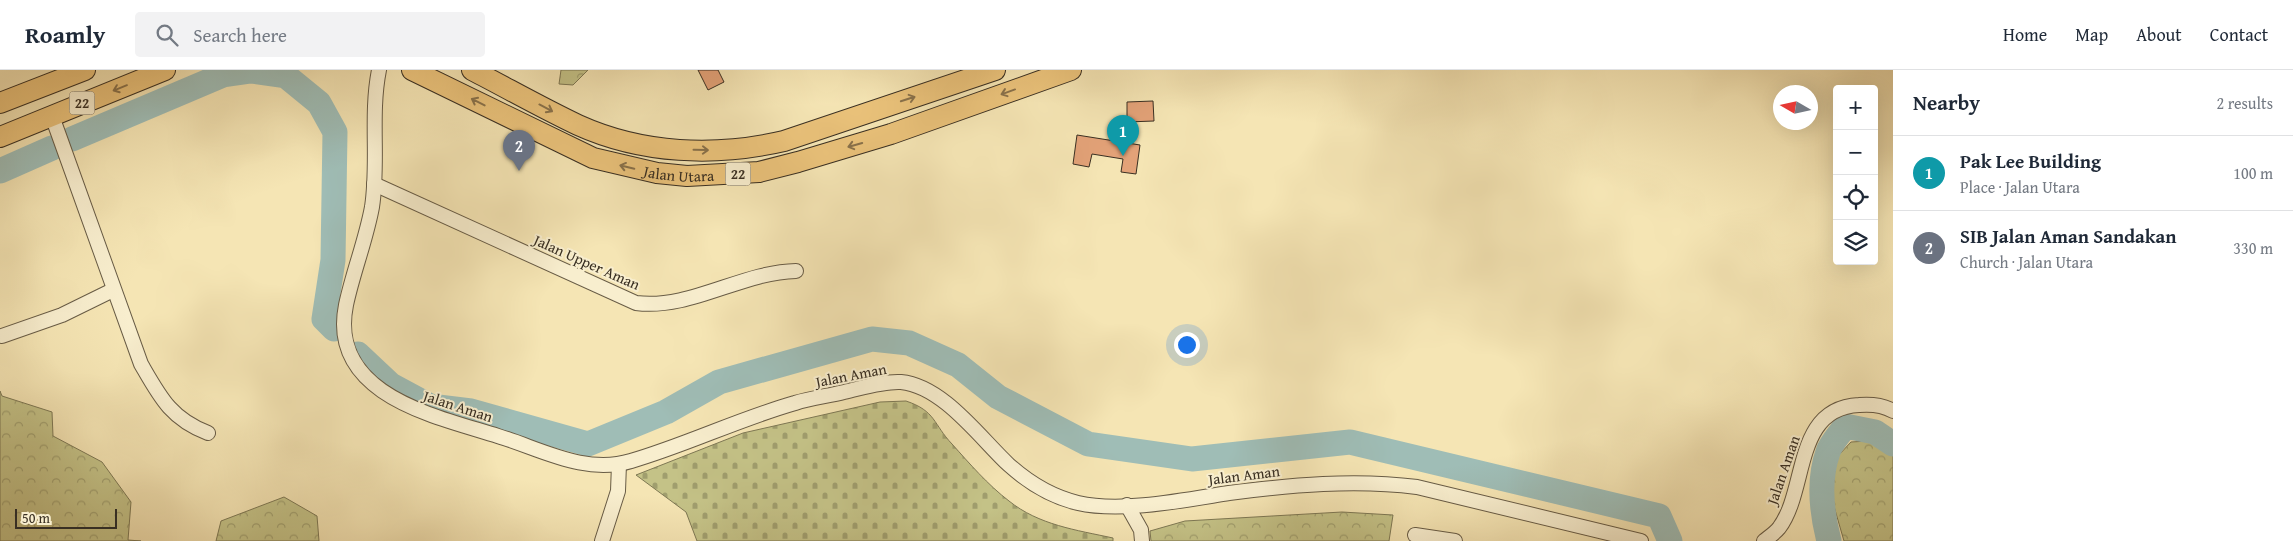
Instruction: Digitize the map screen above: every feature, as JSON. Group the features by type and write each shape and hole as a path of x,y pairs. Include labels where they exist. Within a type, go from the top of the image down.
{"highway":[{"name":"22","path":"0,103 85,70"},
{"name":"22","path":"0,137 165,70"},
{"name":"Jalan Utara","path":"412,70 593,158 648,171 686,176 759,172 798,162 891,134 1071,70"},
{"name":"Jalan Utara","path":"472,70 578,125 608,136 644,147 725,151 755,148 784,141 995,70"}],"street":[{"name":"Jalan Aman","path":"379,70 376,86 376,163 372,208 346,308 344,326 346,343 353,361 364,378 407,405 428,415 522,443 567,460 600,466 619,464 795,403 884,383 900,382 913,385 940,399 1028,480 1052,494 1079,503 1127,505 1162,503 1294,486 1341,482 1387,483 1417,488 1618,538 1641,541"},
{"path":"52,116 141,364 160,398 177,417 190,426 208,433"},
{"name":"Jalan Upper Aman","path":"374,184 636,302 654,304 762,275 796,271"},
{"path":"2,336 62,315 113,290"},
{"name":"Jalan Aman","path":"1764,541 1779,528 1792,500 1808,442 1819,424 1832,413 1848,405 1868,404 1893,411"},
{"path":"602,541 618,491 619,464"},
{"path":"1127,505 1141,530 1142,541"},
{"path":"1415,535 1455,541"}],"green space":[{"path":"561,70 588,70 573,85 559,84"},
{"path":"0,391 2,396 52,412 53,436 102,462 131,502 128,540 141,541 0,541"},
{"path":"906,401 929,414 946,437 979,474 1001,495 1021,509 1058,526 1113,538 1113,541 697,541 686,512 636,475 743,433 880,402"},
{"path":"1868,441 1893,455 1893,541 1844,541 1831,496 1837,457 1851,442"},
{"path":"284,497 317,516 319,541 216,541 221,521"},
{"path":"1342,512 1393,515 1389,541 1151,541 1150,531 1185,521"}],"building":[{"path":"698,70 718,70 724,82 708,90"},
{"path":"1153,101 1154,121 1127,122 1127,102"},
{"path":"1077,135 1140,145 1136,174 1121,172 1123,159 1092,154 1089,167 1073,164"}],"waterway":[{"path":"72,139 223,75 251,71 286,76 319,103 335,132 333,260 324,319 334,329"},
{"path":"0,171 52,148"},
{"path":"358,354 391,385 430,406 471,411 588,444 666,412 719,382 872,339 909,343 958,365 998,397 1088,444 1192,459 1350,442 1659,516 1670,541"},
{"path":"1829,541 1824,520 1822,485 1825,463 1833,442 1845,426 1875,432 1893,444"}],"place":[{"name":"Pak Lee Building","path":"1123,156"},
{"name":"SIB Jalan Aman Sandakan","path":"519,171"}]}
